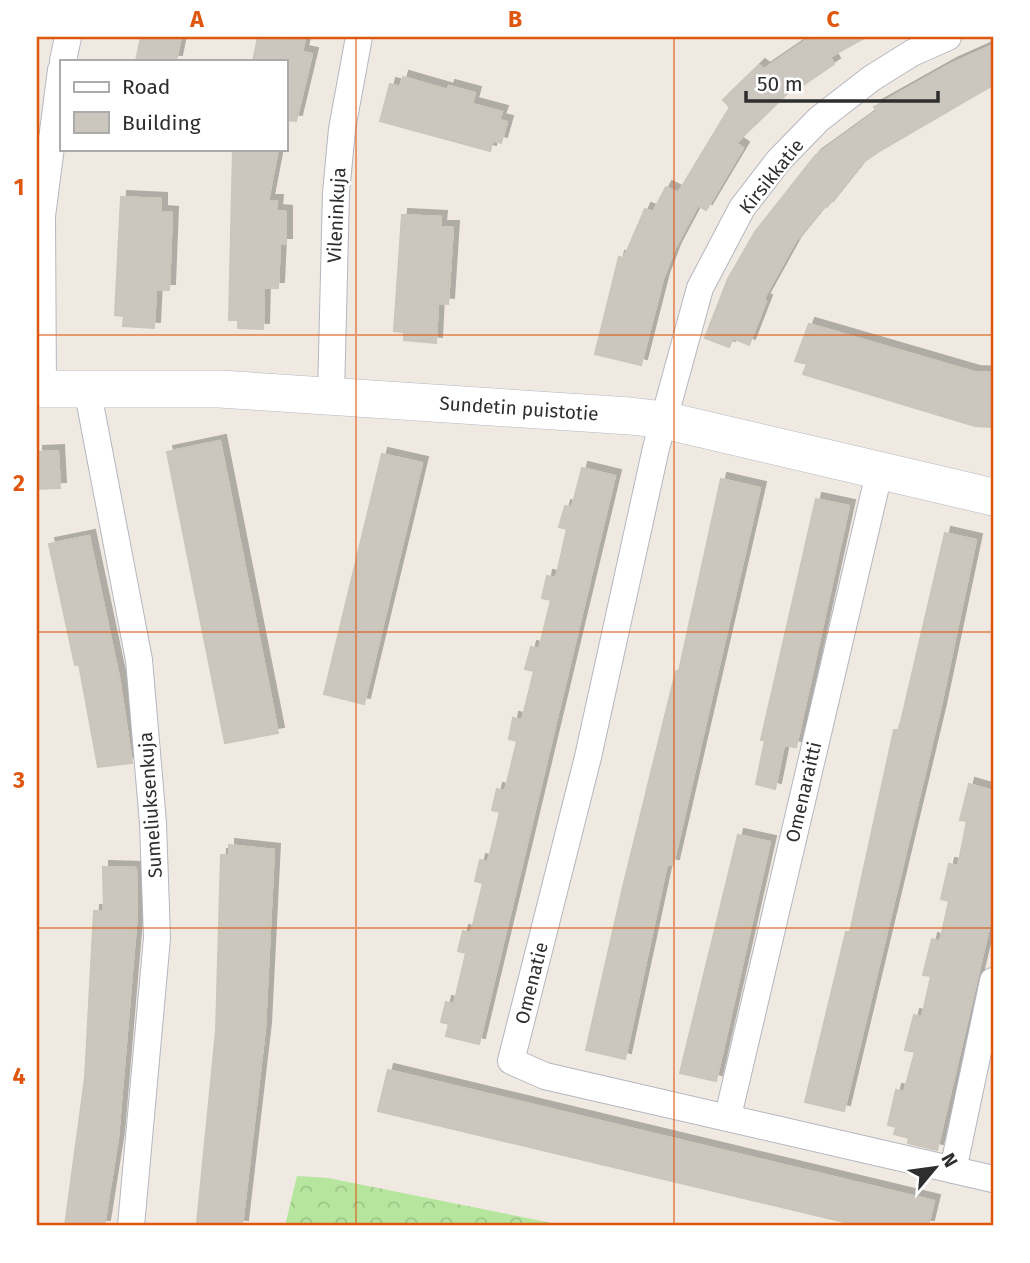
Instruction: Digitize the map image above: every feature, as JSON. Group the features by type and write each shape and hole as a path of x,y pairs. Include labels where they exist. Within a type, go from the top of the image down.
{"street":[{"path":"63,60 68,37"},
{"name":"Vileninkuja","path":"331,396 336,193 342,129 359,37"},
{"name":"Kirsikkatie","path":"664,420 700,288 742,208 779,160 819,119 872,78 912,53 948,37"},
{"path":"40,389 42,216 60,78"},
{"name":"Sumeliuksenkuja","path":"87,388 139,660 153,823 157,938 131,1226"},
{"name":"Sundetin puistotie","path":"40,389 220,389 486,405 664,420 993,497"},
{"name":"Omenatie","path":"664,420 588,757 511,1061 545,1076 993,1179"},
{"name":"Omenaraitti","path":"728,1116 880,469"},
{"path":"953,1170 993,981"}],"green space":[{"path":"297,1176 328,1178 567,1226 285,1226"}],"building":[{"path":"141,37 181,37 176,60 136,60"},
{"path":"258,37 305,39 302,52 312,54 296,121 287,120 287,60 253,60"},
{"path":"811,37 866,37 830,57 834,64 802,86 799,82 736,143 743,148 706,210 698,205 675,248 663,279 641,365 595,354 619,257 624,258 645,209 653,212 666,187 678,193 730,107 723,100 759,65 764,69"},
{"path":"993,45 993,85 862,163 827,207 825,205 795,242 763,300 766,301 749,345 733,338 729,347 705,338 728,279 755,232 815,156 877,111 874,107 951,64"},
{"path":"403,77 448,90 449,86 475,93 472,104 502,112 499,120 507,122 501,143 493,140 490,151 380,121 390,84 400,87"},
{"path":"233,150 278,150 268,201 277,201 276,211 286,212 286,244 280,244 278,288 264,288 263,329 238,328 238,320 229,320"},
{"path":"121,197 161,199 161,212 172,213 169,290 156,290 154,328 123,326 124,316 115,315"},
{"path":"402,215 441,217 440,227 453,227 448,304 438,303 436,343 404,340 404,332 394,331"},
{"path":"809,324 974,372 993,373 993,427 975,426 803,374 807,364 795,361"},
{"path":"220,441 278,733 225,743 167,452"},
{"path":"58,451 60,488 37,489 37,452"},
{"path":"382,454 422,463 364,704 324,694"},
{"path":"582,468 615,476 479,1044 446,1036 449,1024 441,1022 446,1002 454,1004 466,953 458,951 463,931 471,933 483,883 475,881 480,860 488,862 500,812 492,810 497,789 505,791 517,741 509,739 513,718 522,720 534,671 525,669 531,647 539,649 551,600 542,598 547,576 556,578 567,529 559,527 565,506 572,507"},
{"path":"721,479 760,488 673,865 667,864 625,1059 586,1050 676,671 679,671"},
{"path":"816,499 849,506 796,747 784,745 775,789 756,784 765,740 761,740"},
{"path":"945,533 976,540 940,710 844,1111 805,1102 846,932 850,932 894,730 899,730"},
{"path":"89,536 119,677 132,763 98,767 79,664 75,665 49,544"},
{"path":"969,784 993,791 993,911 937,1150 908,1143 909,1138 894,1134 896,1127 888,1125 896,1090 904,1092 915,1052 905,1050 914,1015 922,1017 931,976 923,975 932,939 940,942 949,901 941,899 949,864 958,866 967,821 960,820"},
{"path":"738,835 770,842 716,1081 680,1073"},
{"path":"229,845 274,850 265,1029 242,1226 197,1223 216,1031 221,855 229,855"},
{"path":"103,867 136,868 137,914 118,1138 104,1226 65,1226 85,1078 94,911 104,911"},
{"path":"388,1070 934,1201 928,1226 861,1226 378,1111"}]}
